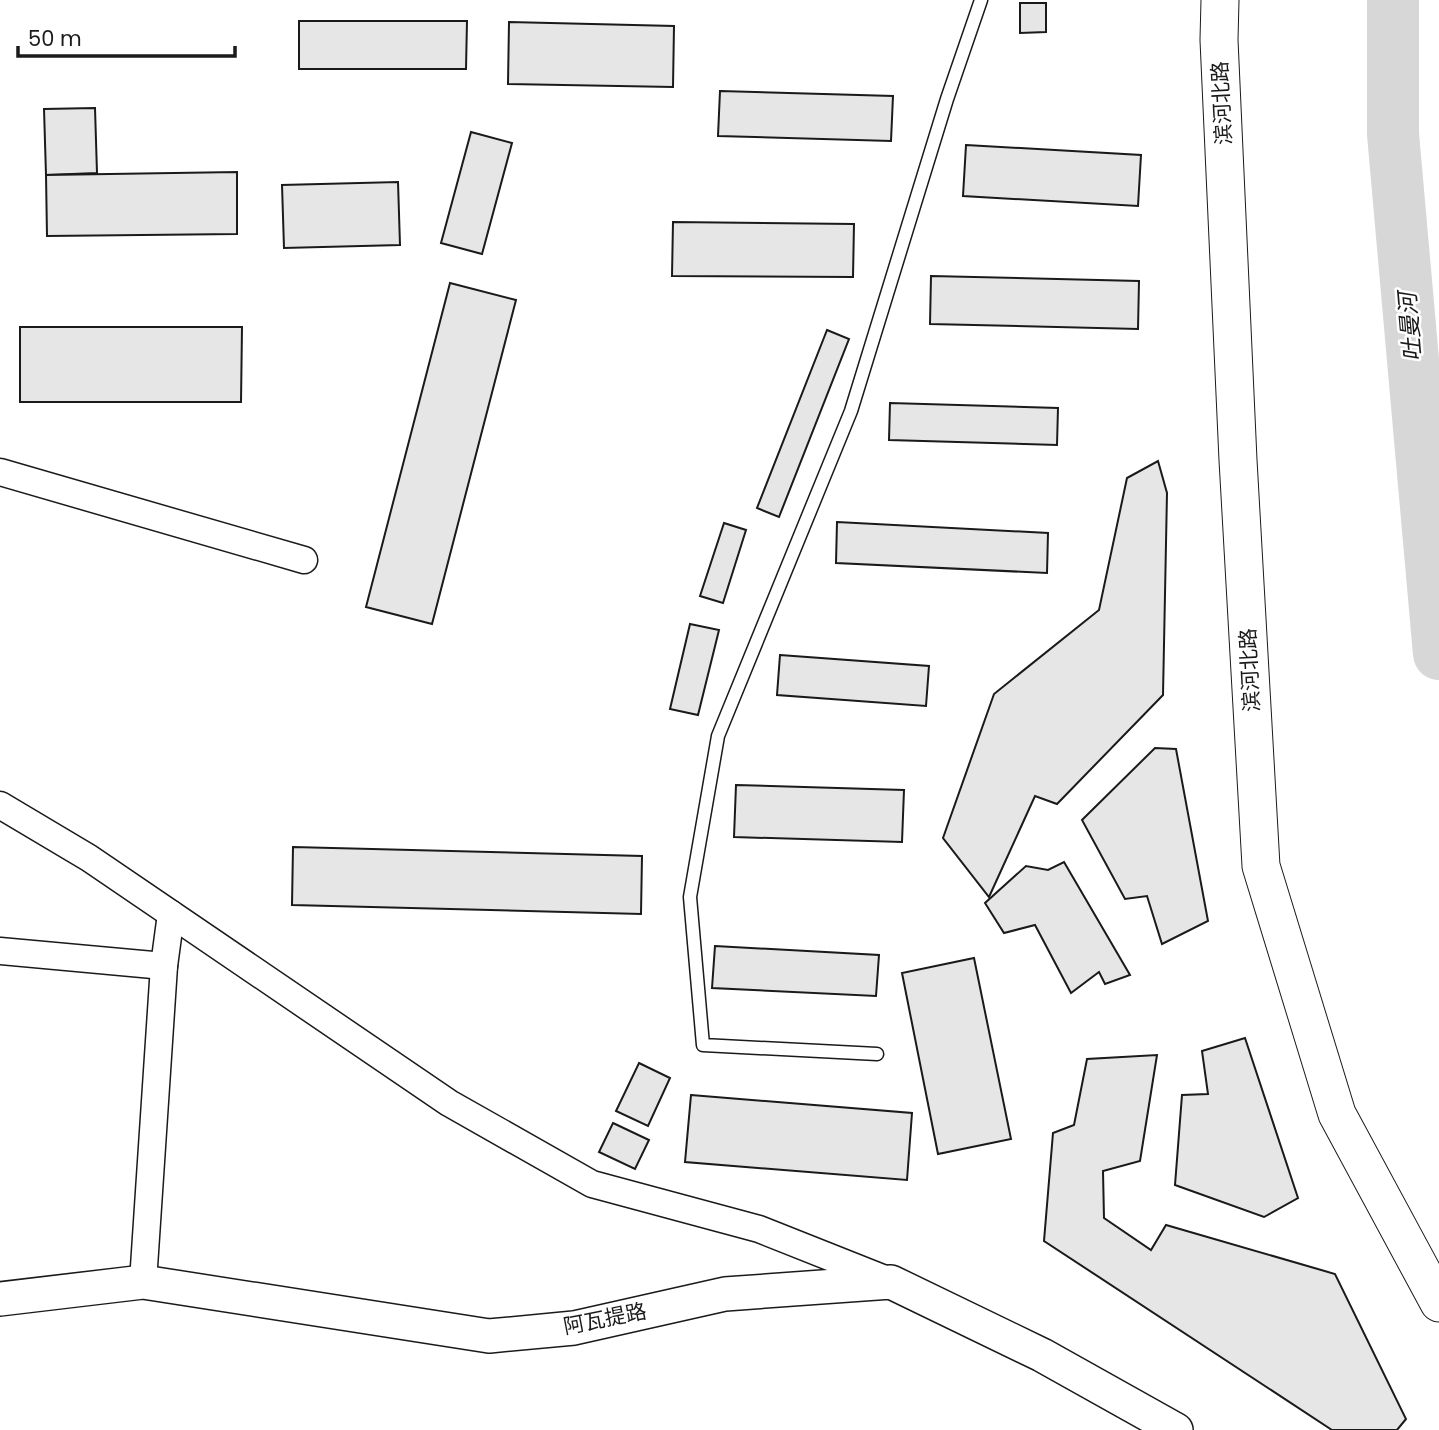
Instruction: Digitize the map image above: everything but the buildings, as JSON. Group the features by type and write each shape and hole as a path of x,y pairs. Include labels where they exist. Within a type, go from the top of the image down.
{"main road":[{"name":"滨河北路","path":"1220,0 1219,40 1236,406 1261,866 1337,1114 1439,1303"}],"street":[{"path":"0,472 304,559"},
{"path":"0,806 89,858 449,1103 592,1184 759,1229 891,1282 1042,1356 1176,1430"},
{"path":"143,1282 164,965 171,914"},
{"path":"0,951 164,965"},
{"name":"阿瓦提路","path":"0,1299 143,1282 489,1336 574,1328 724,1294 891,1282"}],"lane":[{"path":"877,1054 703,1045 690,897 718,736 851,411 947,99 981,0"}],"waterway":[{"name":"吐曼河","path":"1393,0 1393,134 1439,654"}]}
